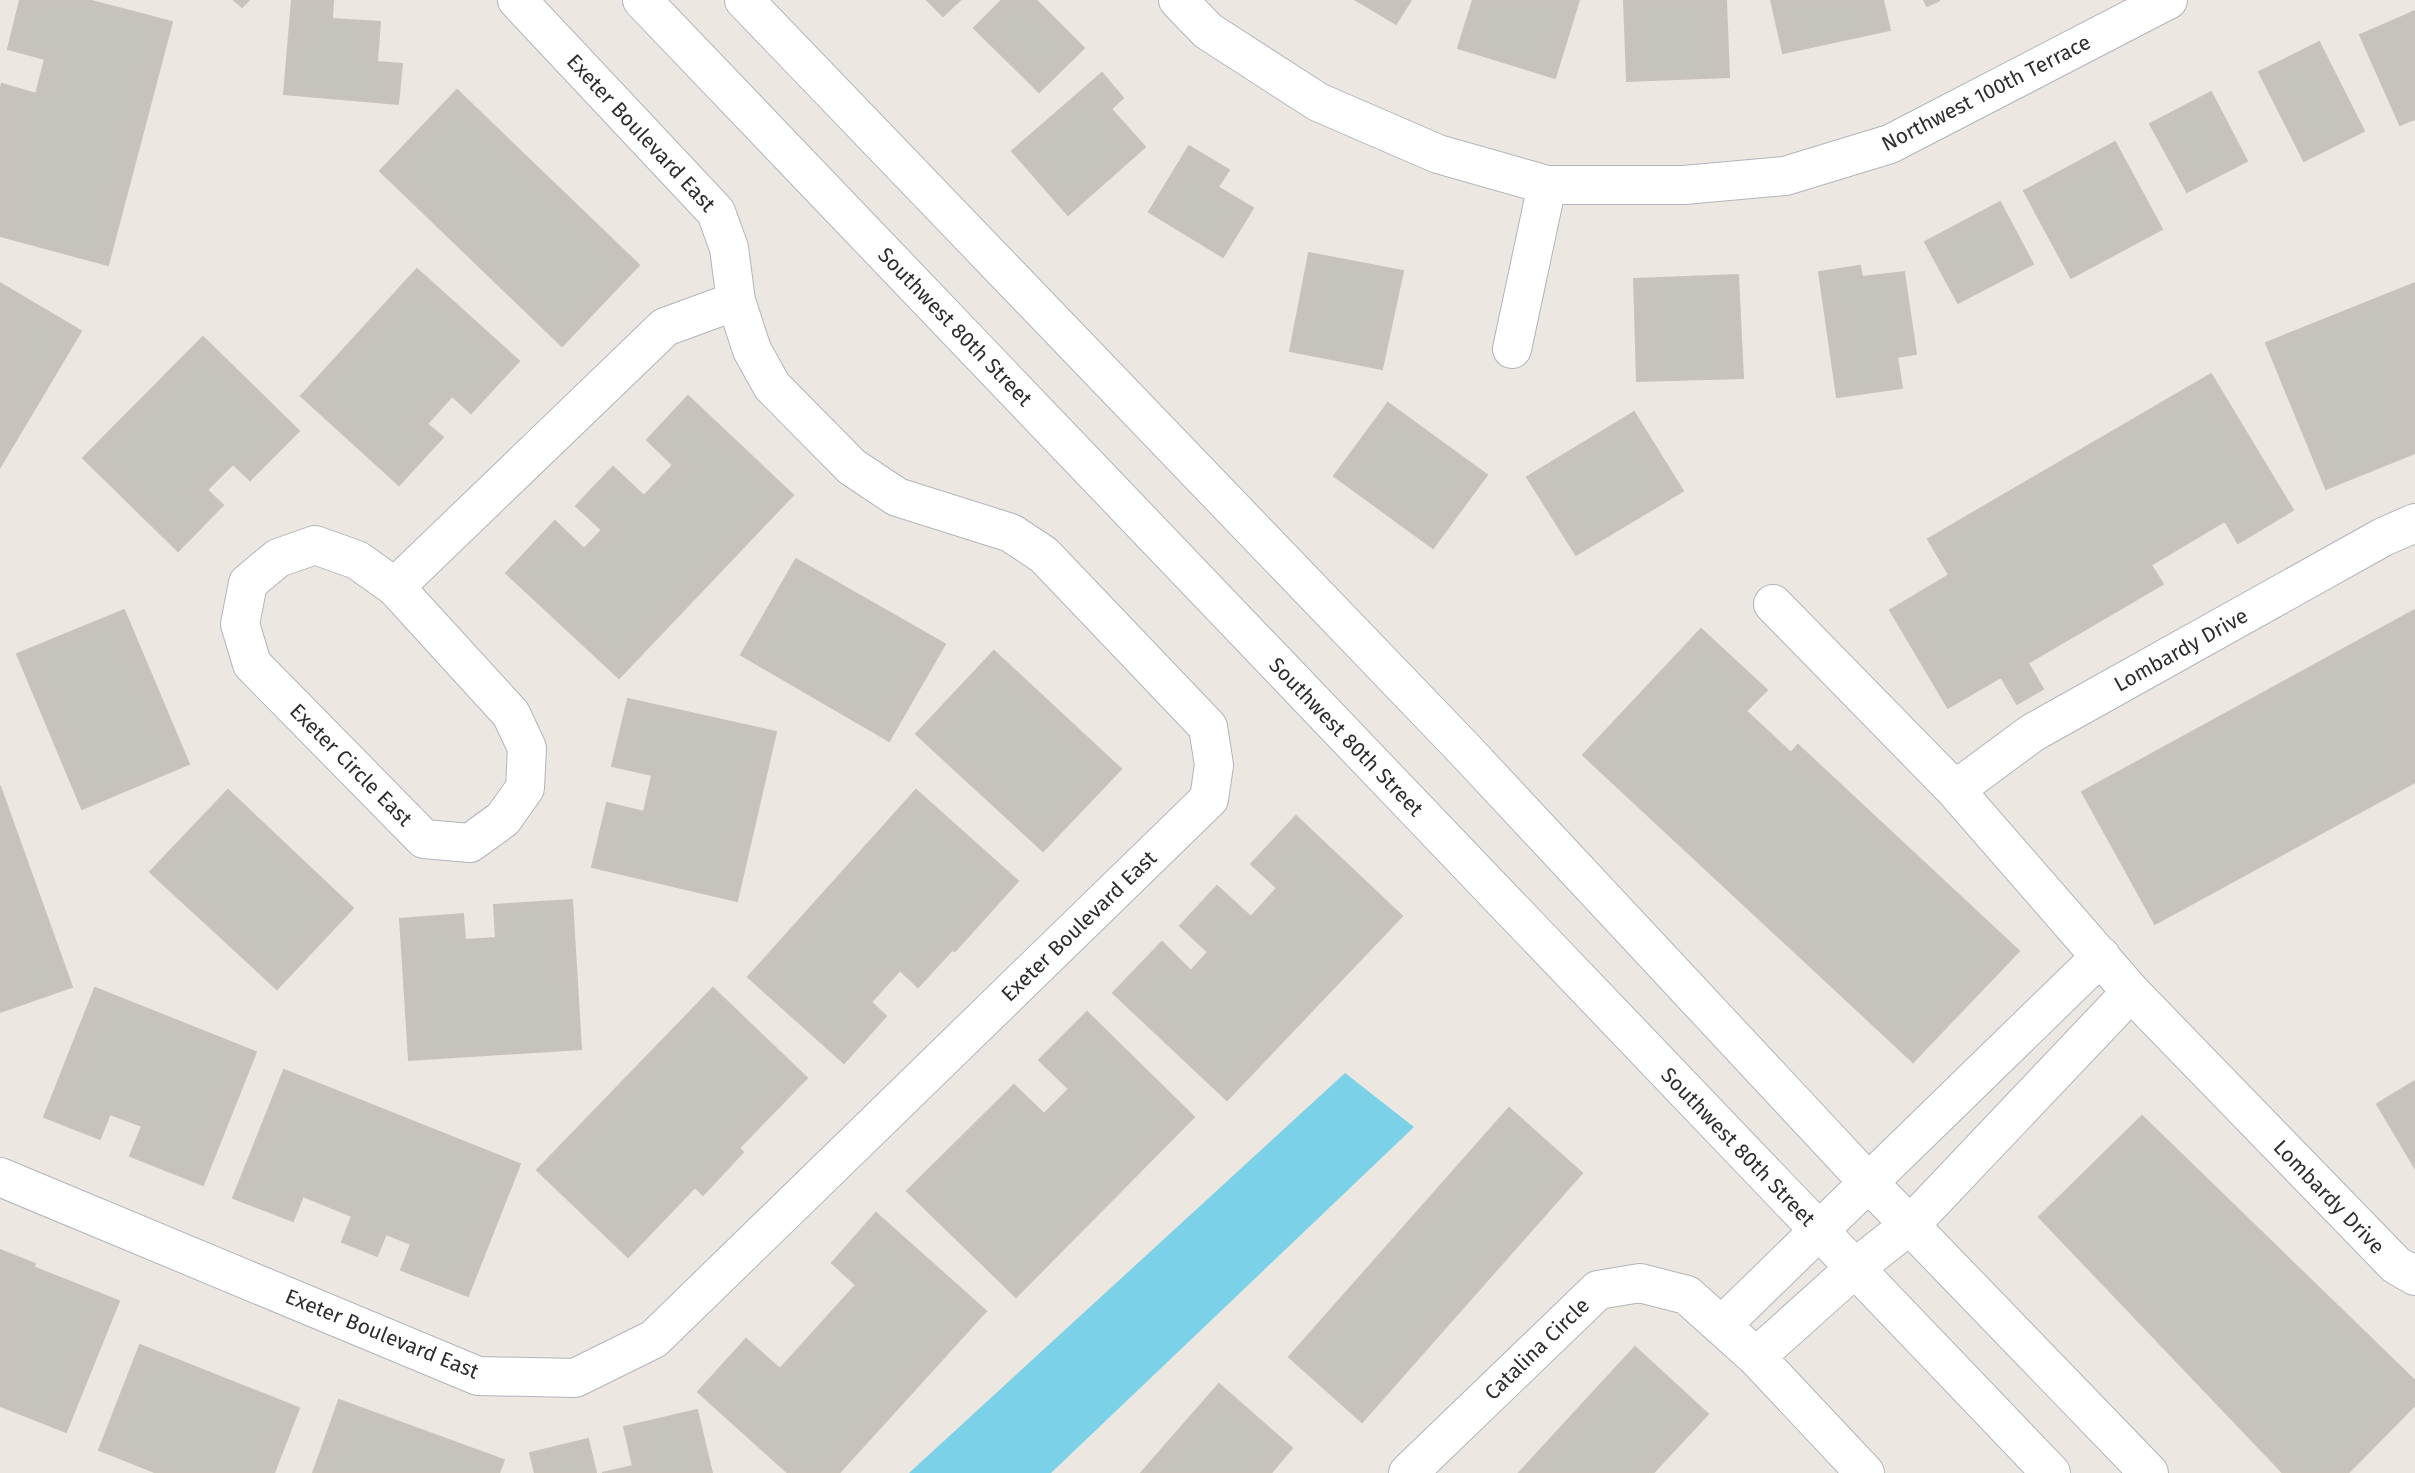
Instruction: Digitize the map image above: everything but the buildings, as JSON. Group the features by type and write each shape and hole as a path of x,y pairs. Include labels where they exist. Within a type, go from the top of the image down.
{"street":[{"name":"Exeter Boulevard East","path":"0,1177 478,1376 575,1378 654,1339 1209,799 1214,765 1209,727 1044,555 1011,533 897,497 852,467 772,386 752,350 736,302 729,248 716,212 517,0"},
{"name":"Southwest 80th Street","path":"642,0 2051,1473"},
{"path":"744,0 1465,750 1869,1183 2149,1473"},
{"name":"Northwest 100th Terrace","path":"1178,0 1208,31 1318,102 1438,154 1546,185 1684,185 1784,176 1890,144 2168,0"},
{"path":"1512,349 1546,185"},
{"path":"395,587 665,327 736,302"},
{"name":"Lombardy Drive","path":"1955,790 2032,733 2383,537 2415,523"},
{"name":"Exeter Circle East","path":"315,545 357,560 395,587 511,714 527,748 525,788 503,819 470,843 424,839 252,664 240,624 248,583 278,558 315,545"},
{"name":"Lombardy Drive","path":"1773,604 1955,790 2131,992 2396,1265 2415,1276"},
{"path":"1721,1326 2101,956"},
{"path":"2007,1049 2041,1086 2064,1090 2100,1061 2112,1040 2131,992"},
{"path":"1756,1357 1855,1268 1911,1224 2041,1086"},
{"name":"Catalina Circle","path":"1408,1473 1598,1290 1640,1283 1687,1295 1756,1357 1865,1473"}],"water":[{"path":"1345,1073 1414,1127 1051,1473 909,1473"}]}
